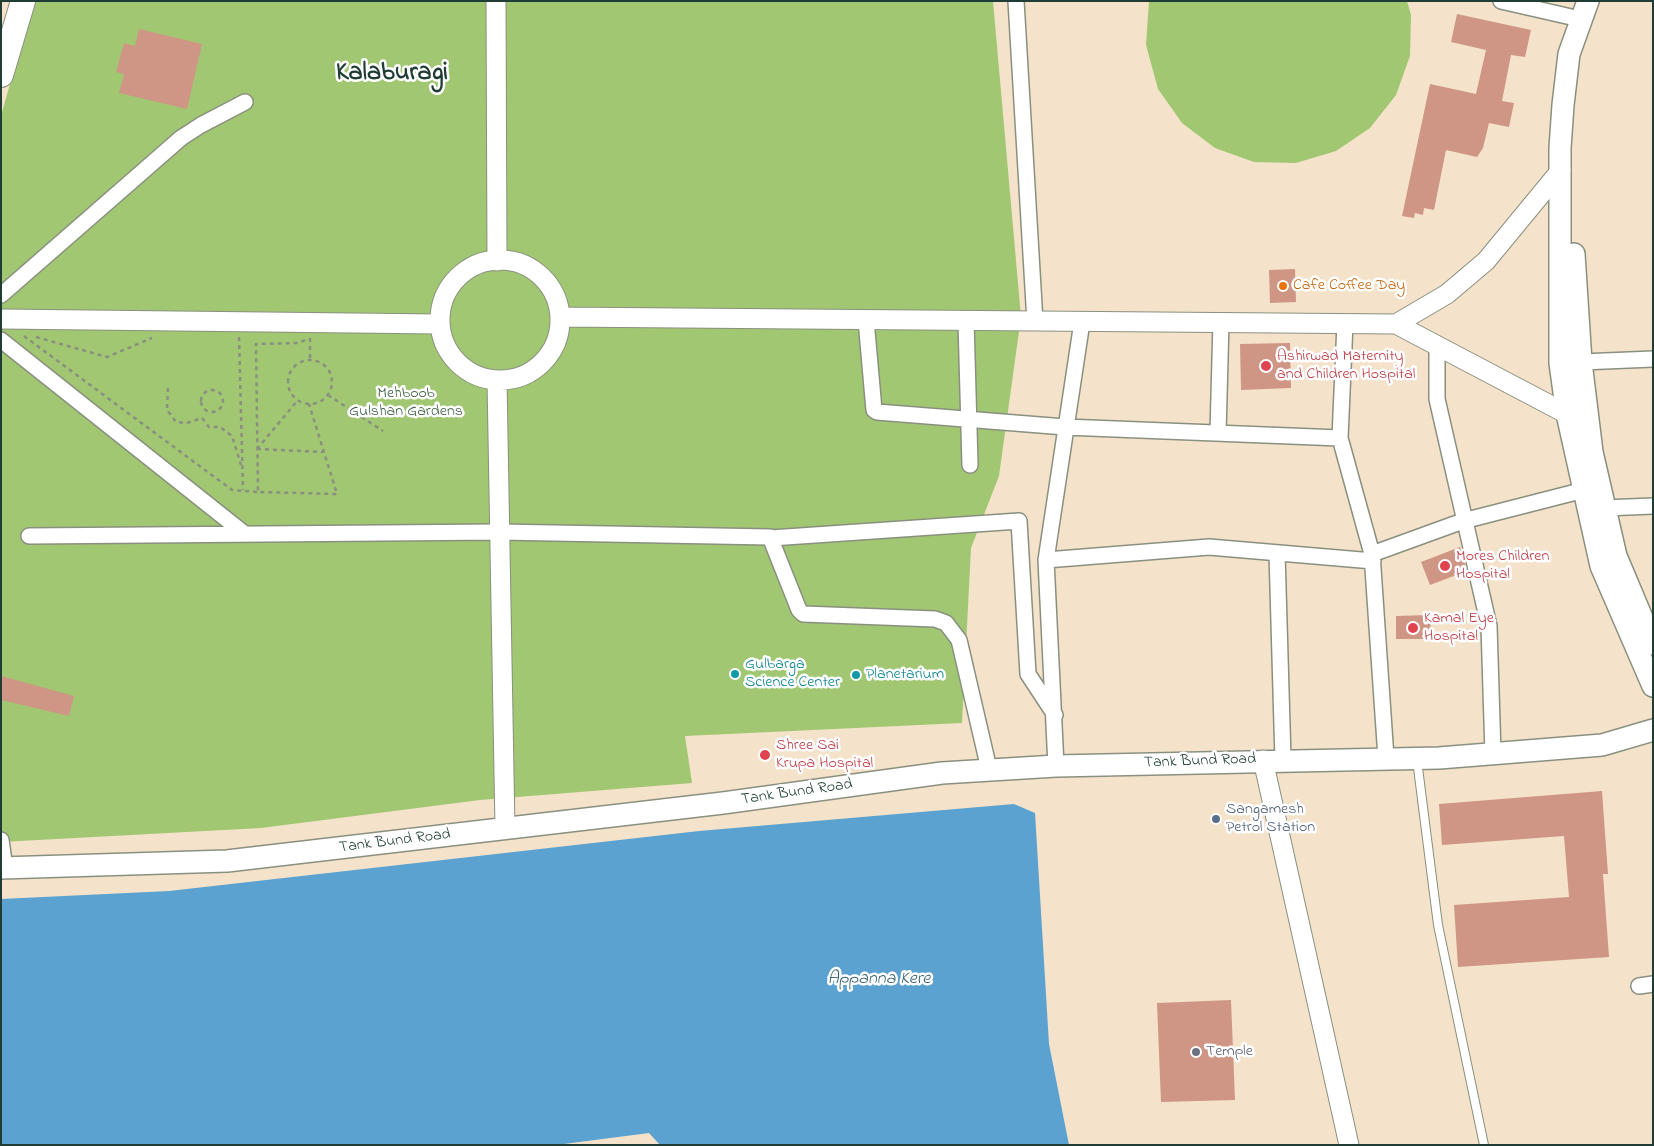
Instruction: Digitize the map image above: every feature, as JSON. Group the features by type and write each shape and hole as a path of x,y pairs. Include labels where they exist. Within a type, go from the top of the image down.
{"main road":[{"path":"1602,1 1582,45 1577,71 1575,99 1572,214 1580,362 1592,452 1616,556 1653,644"},
{"path":"1584,10 1569,54 1563,105 1560,363 1567,414 1602,566 1653,686"},
{"path":"1,75 9,14"},
{"name":"Tank Bund Road","path":"3,868 227,861 505,829 942,773 1056,766 1417,758 1492,754 1602,745 1653,730"}],"street":[{"path":"496,1 497,261"},
{"path":"1016,1 1035,322"},
{"path":"1501,1 1584,10"},
{"path":"1,295 182,138 200,125 245,102"},
{"path":"1396,324 1447,294 1486,261 1561,170"},
{"path":"508,260 533,269 554,292 561,317 557,342 543,362 524,376 497,380 470,373 453,358 440,331 440,308 448,289 456,279 480,263 497,261 508,260"},
{"path":"561,317 1035,322 1345,322 1396,324 1567,414"},
{"path":"1,319 440,324"},
{"path":"866,320 875,411 1065,427 1340,438"},
{"path":"966,321 970,465"},
{"path":"1056,766 1055,714 1046,560 1082,322"},
{"path":"1218,433 1221,322"},
{"path":"1345,322 1340,438 1373,558 1386,758"},
{"path":"1,340 245,534"},
{"path":"1437,347 1437,399 1463,521 1489,626 1492,754"},
{"path":"1580,362 1653,359"},
{"path":"497,380 505,829"},
{"path":"1046,560 1209,547 1373,558 1463,521 1584,490"},
{"path":"1604,508 1653,506"},
{"path":"30,536 500,532 771,538 1019,520 1028,674 1055,714"},
{"path":"771,538 799,610 803,614 936,619 946,623 959,640 990,770"},
{"path":"1277,553 1273,760 1349,1145"},
{"path":"1,840 3,868"}],"lane":[{"path":"1417,758 1438,925 1484,1145"}],"path":[{"path":"239,321 243,490"},
{"path":"159,335 107,357 16,331 232,490 337,494 309,404"},
{"path":"258,492 256,344 299,344 316,334"},
{"path":"310,337 310,359"},
{"path":"310,359 318,360 329,370 332,385 328,395 319,402 309,404 298,400 289,389 288,375 296,364 310,359"},
{"path":"168,388 167,410 176,422 187,423 202,418 207,411"},
{"path":"209,390 219,392 224,402 221,409 214,412 207,411 202,406 203,395 209,390"},
{"path":"328,395 383,431"},
{"path":"258,449 298,400"},
{"path":"202,418 209,427 220,427 232,436 242,469"},
{"path":"258,449 324,452"}],"green space":[{"name":"Mehboob Gulshan Gardens","path":"33,1 993,1 1021,317 999,476 971,548 962,723 685,736 692,783 480,800 261,828 1,842 1,116"},
{"path":"1149,1 1407,1 1411,15 1410,56 1396,95 1370,128 1336,151 1296,163 1254,162 1215,148 1182,123 1158,89 1146,45"}],"water":[{"name":"Appanna Kere","path":"1014,804 1035,813 1049,1044 1069,1145 660,1145 649,1133 556,1145 1,1145 1,899 169,891 699,831"}],"building":[{"path":"1457,14 1531,30 1525,57 1511,55 1502,101 1514,103 1509,127 1489,123 1483,148 1477,157 1446,150 1434,210 1424,208 1423,215 1415,213 1414,218 1402,216 1430,84 1476,94 1486,50 1451,42"},
{"path":"139,29 202,44 187,109 119,93 124,74 116,72 124,43 135,46"},
{"name":"Cafe Coffee Day","path":"1295,269 1296,302 1270,303 1269,270"},
{"name":"Ashirwad Maternity and Children Hospital","path":"1290,343 1291,388 1241,390 1240,344"},
{"name":"Mores Children Hospital","path":"1460,547 1467,571 1430,585 1421,562"},
{"name":"Kamal Eye Hospital","path":"1430,615 1431,639 1396,639 1396,616"},
{"path":"1,676 74,696 69,716 1,700"},
{"path":"1602,791 1608,874 1603,874 1609,957 1458,967 1454,905 1569,897 1564,836 1442,845 1439,804"},
{"name":"Temple","path":"1231,1000 1235,1100 1161,1102 1157,1003"}],"place":[{"name":"Cafe Coffee Day","path":"1283,286"},
{"name":"Ashirwad Maternity and Children Hospital","path":"1266,366"},
{"name":"Mores Children Hospital","path":"1445,566"},
{"name":"Kamal Eye Hospital","path":"1413,628"},
{"name":"Gulbarga Science Center","path":"735,674"},
{"name":"Planetarium","path":"856,675"},
{"name":"Shree Sai Krupa Hospital","path":"765,755"},
{"name":"Sangamesh Petrol Station","path":"1216,819"},
{"name":"Temple","path":"1196,1052"}],"district":[{"name":"Kalaburagi","path":"392,75"}]}
